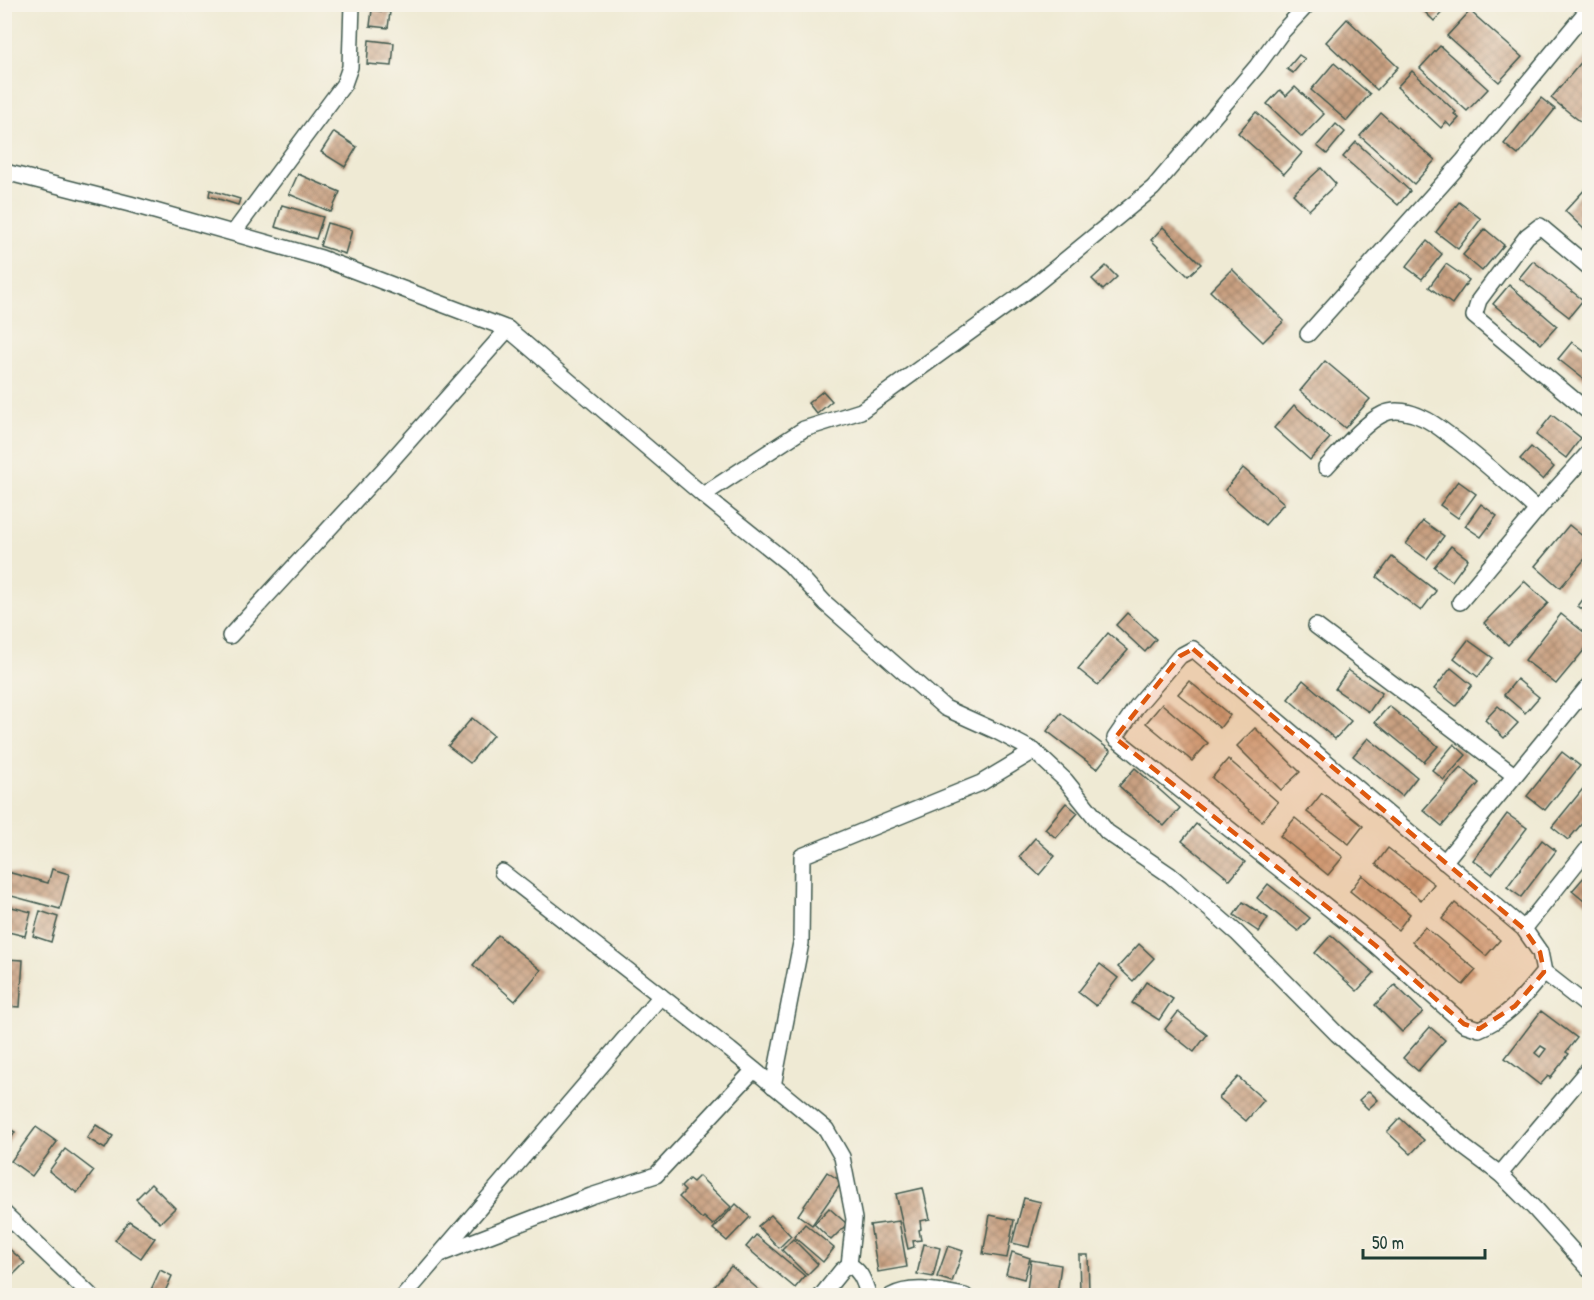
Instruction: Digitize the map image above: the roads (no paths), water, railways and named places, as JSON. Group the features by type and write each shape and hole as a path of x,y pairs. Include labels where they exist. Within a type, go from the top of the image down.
{"street":[{"path":"234,232 344,84 350,67 352,4"},
{"path":"703,495 804,429 861,411 1031,288 1153,188 1257,66 1282,32 1308,4"},
{"path":"1308,334 1463,161 1590,7"},
{"path":"4,170 321,258 508,329 703,495 789,564 825,603 945,708 1034,751 1065,780 1107,832 1170,875 1237,933 1346,1041 1465,1148 1500,1174 1590,1270"},
{"path":"1590,268 1540,226 1527,236 1479,300 1474,316 1590,413"},
{"path":"230,636 384,469 508,329"},
{"path":"1326,467 1371,421 1384,414 1396,411 1405,412 1429,421 1446,433 1538,510"},
{"path":"1460,602 1590,451"},
{"path":"1316,626 1514,775"},
{"path":"1544,972 1515,1006 1494,1023 1479,1029 1464,1024 1375,945 1114,738 1137,706 1180,656 1193,649 1524,929 1540,952 1544,972 1590,1008"},
{"path":"1444,862 1590,684"},
{"path":"773,1086 801,943 802,856 981,783 1034,751"},
{"path":"1524,929 1590,846"},
{"path":"502,872 754,1070 826,1130 842,1156 854,1219 849,1265 842,1270 821,1296"},
{"path":"404,1296 661,996"},
{"path":"1500,1174 1590,1068"},
{"path":"440,1254 591,1196 656,1175 754,1070"},
{"path":"4,1213 91,1296"},
{"path":"849,1265 857,1269 869,1296"},
{"path":"891,1296 897,1292 910,1290 938,1291 965,1296"}]}
